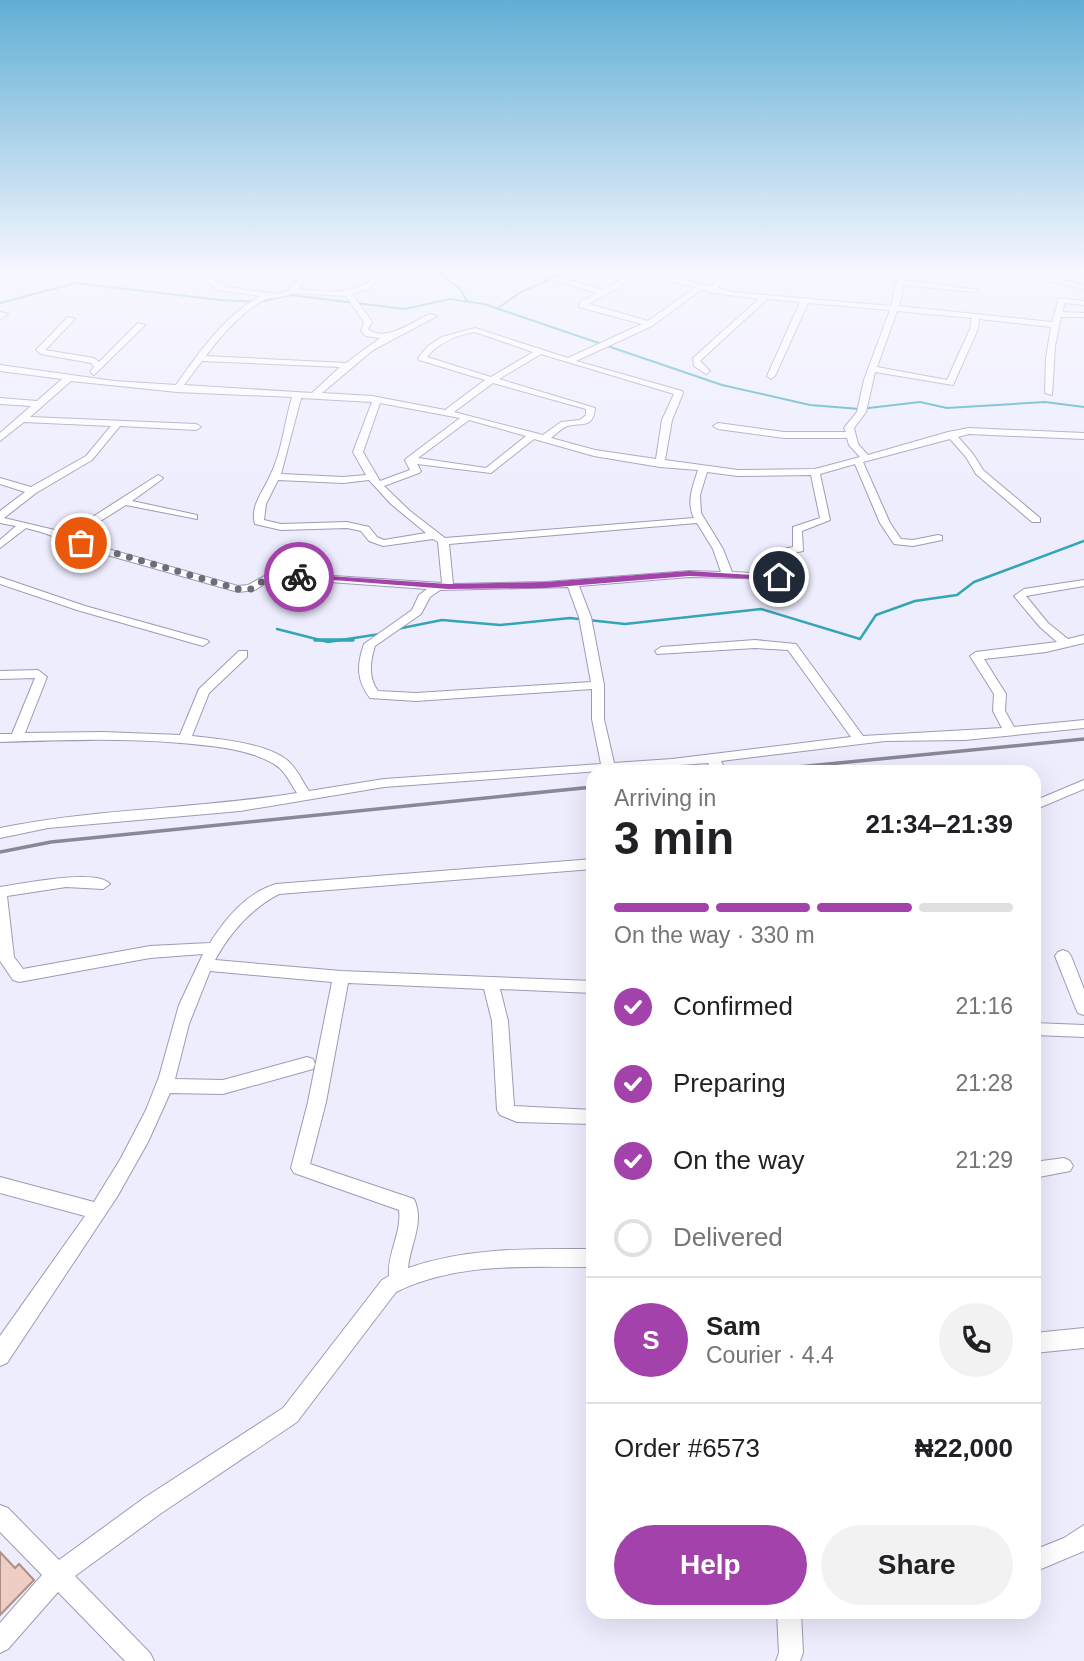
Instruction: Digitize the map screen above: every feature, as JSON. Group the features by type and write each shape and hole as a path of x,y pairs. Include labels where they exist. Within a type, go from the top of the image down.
{"street":[{"path":"43,347 41,352 94,361 98,367"},
{"path":"85,380 119,347"},
{"path":"177,389 208,347"},
{"path":"316,394 345,365 372,347"},
{"path":"434,347 422,358 492,380 531,388 591,408 590,416 582,423 564,424 545,438"},
{"path":"523,347 679,393 667,420 660,464"},
{"path":"568,361 605,347"},
{"path":"706,370 696,360 711,347"},
{"path":"771,376 784,347"},
{"path":"880,347 861,409 851,422 849,435 862,459 873,502 898,542 913,543 938,538"},
{"path":"872,369 950,383 966,347"},
{"path":"1049,393 1051,347"},
{"path":"447,412 492,380 539,352"},
{"path":"199,358 345,365"},
{"path":"0,368 177,389 298,393 377,400 468,417 594,453 738,473 815,472 951,434 995,431 1084,436"},
{"path":"0,438 69,378"},
{"path":"298,393 275,477 264,491 258,514 259,522 264,525 347,525 365,529 373,539 383,543 701,520"},
{"path":"377,400 358,452 374,481 440,538 443,587"},
{"path":"0,401 39,404"},
{"path":"410,460 468,417"},
{"path":"23,419 196,427"},
{"path":"0,518 32,491 89,458 118,423"},
{"path":"718,426 784,435 849,435"},
{"path":"951,434 970,456 979,472 1036,520"},
{"path":"410,460 488,471 533,435"},
{"path":"275,477 374,481 416,471 410,460"},
{"path":"702,468 695,495 696,513 718,549 727,574"},
{"path":"0,518 238,589 251,589 272,575 443,587 727,574 782,576 777,553 799,549 797,529 825,520 815,472"},
{"path":"58,535 86,525 158,478"},
{"path":"0,481 32,491"},
{"path":"124,502 193,517"},
{"path":"0,545 24,525"},
{"path":"0,580 81,608 203,642"},
{"path":"572,583 586,621 598,685 598,719 607,765"},
{"path":"1065,643 1044,625 1020,596 1084,583"},
{"path":"443,587 425,595 417,612 370,644 364,672 367,687 374,695 416,698 598,685"},
{"path":"1010,732 999,711 1000,694 976,656 1046,648 1084,639"},
{"path":"661,651 755,644 792,647 860,741"},
{"path":"184,740 203,692 243,654"},
{"path":"0,675 38,674 41,677 17,737"},
{"path":"640,765 860,741 1010,732 1084,724"},
{"path":"0,738 184,740 236,747 278,760 287,767 297,787 307,797"},
{"path":"713,758 716,765"},
{"path":"0,833 48,823 169,814 307,797 384,783 586,769"},
{"path":"1041,803 1084,784"},
{"path":"0,1356 11,1334 97,1210 130,1156 165,1086 181,1023 206,965 216,948 260,895 276,889 586,865"},
{"path":"103,884 66,882 0,894 6,958 19,976 150,952 216,948"},
{"path":"1063,956 1084,1009"},
{"path":"206,965 341,977 586,987"},
{"path":"341,977 317,1102 300,1168 408,1205 409,1225 397,1266 399,1280"},
{"path":"491,982 500,1021 506,1110 517,1115 586,1117"},
{"path":"1041,1029 1084,1031"},
{"path":"165,1086 223,1087 307,1065"},
{"path":"1041,1169 1064,1166"},
{"path":"0,1185 97,1210"},
{"path":"0,1641 57,1576 152,1506 290,1415 389,1286 399,1280 464,1262 505,1258 586,1258"},
{"path":"1041,1342 1084,1338"},
{"path":"0,1516 142,1661"},
{"path":"1041,1558 1072,1546 1084,1536"},
{"path":"788,1661 791,1653 789,1619"}],"building":[{"path":"0,1552 15,1568 19,1564 34,1580 0,1615"}],"waterway":[{"path":"609,347 722,385 810,405 860,409 920,402 947,408 1045,402 1084,407"},
{"path":"397,629 442,620 500,625 570,618 625,624 761,609 860,639 876,615 915,601 957,595 974,582 1084,541"},
{"path":"277,629 320,640"},
{"path":"341,640 380,634"},
{"path":"315,640 320,640"},
{"path":"320,640 341,640"},
{"path":"320,640 341,640"},
{"path":"341,640 353,640"}],"railway":[{"path":"818,765 1084,739"},
{"path":"0,852 51,842 586,788"}],"way so far":[{"path":"81,543 238,589 251,589 272,575 299,577"}],"route":[{"path":"299,577 355,583 448,587 545,585 689,574 779,577"}]}
